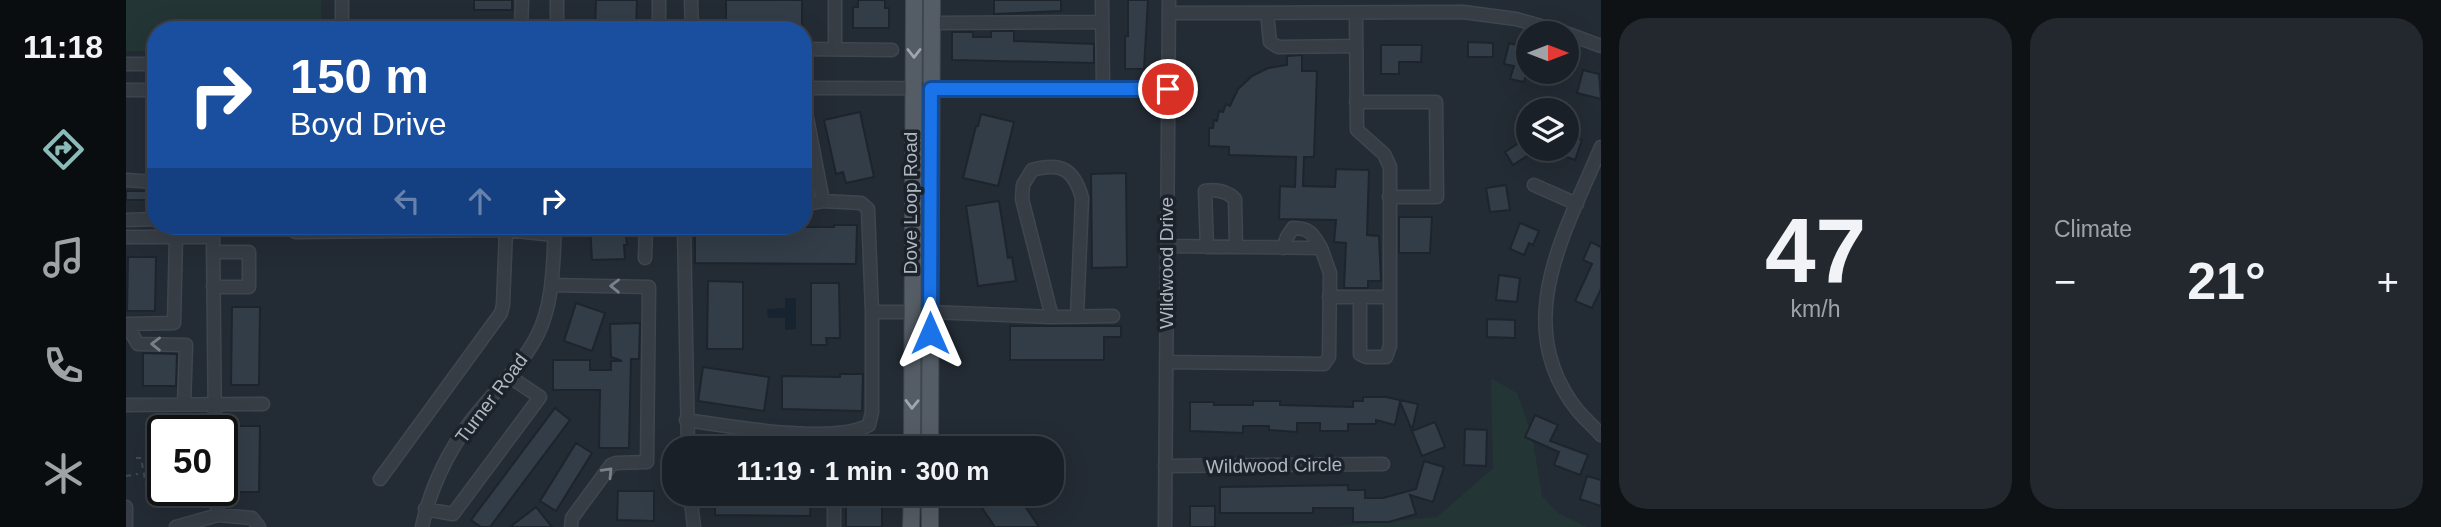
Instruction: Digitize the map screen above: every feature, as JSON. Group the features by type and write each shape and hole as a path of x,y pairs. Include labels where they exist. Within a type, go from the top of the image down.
{"main road":[{"name":"Dove Loop Road","path":"914,0 914,89 929,436"},
{"name":"Dove Loop Road","path":"913,436 922,312 932,0"},
{"path":"911,527 912,506"},
{"path":"930,506 930,527"}],"street":[{"path":"342,0 342,21"},
{"path":"521,21 522,0"},
{"path":"557,0 557,21"},
{"path":"659,0 659,21"},
{"path":"691,0 692,21"},
{"path":"835,0 835,48"},
{"path":"1102,0 1103,89"},
{"path":"1169,6 1267,13 1356,13 1396,6 1523,21"},
{"name":"Wildwood Drive","path":"1165,527 1169,6"},
{"path":"1267,13 1269,42 1278,47 1356,47"},
{"path":"1356,13 1357,130 1387,159 1390,167 1390,346 1386,357 1367,357 1360,354 1360,297"},
{"path":"933,23 1102,22"},
{"path":"1579,38 1601,46"},
{"path":"812,49 892,50"},
{"path":"126,64 147,64"},
{"path":"812,88 1168,89"},
{"path":"126,90 147,90"},
{"path":"1356,102 1436,102 1437,197 1389,197"},
{"path":"812,143 823,201"},
{"path":"1601,147 1559,246 1546,294 1546,332 1550,358 1578,411 1601,435"},
{"path":"1052,317 1021,199 1023,185 1032,170 1051,165 1077,180 1082,198 1077,317"},
{"path":"812,172 818,172"},
{"path":"126,180 147,181"},
{"path":"1534,185 1577,204"},
{"path":"1207,247 1205,191 1215,190 1227,193 1235,199 1236,247"},
{"path":"686,420 744,429 832,433 860,430 869,425 873,412 873,312 868,209 861,203 823,201 812,203"},
{"path":"126,220 147,219"},
{"path":"1166,362 1324,364 1329,357 1330,273 1313,233 1305,228 1293,228 1283,248"},
{"path":"126,236 189,235"},
{"path":"214,235 215,415"},
{"path":"380,479 501,313 506,235"},
{"name":"Turner Road","path":"422,527 434,483 446,460 469,424 510,377 537,336 552,285 555,235"},
{"path":"645,258 646,235"},
{"path":"684,235 687,436"},
{"path":"176,237 174,323 128,324 138,344 186,345 184,405"},
{"path":"1167,246 1321,248"},
{"path":"213,251 249,252 249,287 213,287"},
{"path":"552,285 649,287 647,462 611,465 572,518 570,527"},
{"path":"1329,297 1389,296"},
{"path":"873,312 1113,316"},
{"path":"425,509 453,514 540,397 510,377"},
{"path":"126,405 262,404"},
{"name":"Wildwood Circle","path":"1165,466 1383,464"},
{"path":"217,506 218,515"},
{"path":"691,506 694,527"},
{"path":"834,506 834,527"},
{"path":"126,507 126,526"},
{"path":"176,527 218,515 252,518 259,527"}],"path":[{"path":"136,458 141,458 147,485"},
{"path":"126,475 138,474"},
{"path":"140,491 147,491"}],"shaded area":[{"path":"126,0 321,0 321,21 147,21 147,51 126,51"},
{"path":"1491,378 1517,393 1532,435 1542,496 1558,513 1587,527 1330,527 1437,517 1493,468"}],"water":[{"path":"785,298 796,298 796,329 785,330 785,318 768,318 767,309 785,308"}],"building":[{"path":"474,0 512,0 512,10 474,10"},
{"path":"596,0 637,0 636,21 595,21"},
{"path":"726,0 802,0 802,21 726,21"},
{"path":"858,0 885,0 885,8 889,8 889,28 853,28 853,7 858,7"},
{"path":"994,0 1061,0 1061,11 994,14"},
{"path":"1128,0 1148,0 1144,69 1125,69"},
{"path":"991,31 1014,31 1014,41 1094,44 1094,63 952,60 952,32 973,32 973,37 991,37"},
{"path":"1468,42 1493,43 1493,57 1468,57"},
{"path":"1509,43 1516,45 1516,80 1510,79 1514,66 1504,64"},
{"path":"1381,45 1422,45 1421,62 1399,62 1399,74 1381,74"},
{"path":"1302,55 1302,71 1317,71 1314,157 1304,157 1303,186 1335,187 1336,169 1369,170 1367,235 1379,236 1381,281 1368,281 1368,288 1344,288 1346,243 1334,242 1336,220 1279,219 1280,186 1295,187 1296,157 1229,155 1229,147 1209,146 1209,128 1213,128 1219,111 1223,112 1226,104 1230,106 1238,89 1252,76 1268,68 1287,65 1287,56"},
{"path":"1583,70 1599,74 1601,99 1577,93"},
{"path":"860,112 874,177 846,183 843,172 836,174 824,120"},
{"path":"981,114 1014,122 998,186 963,178"},
{"path":"1516,145 1516,161 1519,161 1513,165 1505,152"},
{"path":"1126,173 1127,267 1092,268 1091,174"},
{"path":"1506,185 1510,210 1490,212 1486,188"},
{"path":"126,191 147,191 147,200 126,200"},
{"path":"999,201 1008,258 1012,257 1016,281 978,286 966,206"},
{"path":"1399,217 1432,217 1430,253 1399,253"},
{"path":"1520,223 1539,231 1533,245 1529,243 1524,255 1510,249"},
{"path":"857,225 856,264 695,263 695,235 812,235 812,227"},
{"path":"591,235 626,235 625,259 592,260"},
{"path":"1591,242 1601,247 1601,289 1592,308 1575,301 1592,264 1583,260"},
{"path":"128,257 156,257 155,311 127,311"},
{"path":"1499,275 1520,278 1517,302 1496,300"},
{"path":"708,281 743,282 743,349 707,349"},
{"path":"811,283 839,283 840,338 826,338 827,345 811,345"},
{"path":"576,303 605,313 592,351 564,341"},
{"path":"232,307 260,307 259,385 231,385"},
{"path":"1487,319 1515,320 1515,338 1487,337"},
{"path":"640,323 639,359 631,359 629,448 599,448 600,390 553,390 553,360 590,360 590,370 611,370 611,361 622,361 611,357 610,324"},
{"path":"1010,326 1121,326 1121,337 1104,337 1104,360 1010,360"},
{"path":"143,353 177,354 176,386 143,386"},
{"path":"703,367 769,377 764,411 698,401"},
{"path":"840,374 863,374 862,411 782,409 782,376 840,377"},
{"path":"1363,397 1386,397 1418,404 1412,430 1400,402 1395,425 1376,420 1376,424 1348,424 1348,431 1320,431 1320,423 1297,423 1297,432 1269,430 1269,426 1243,426 1243,433 1190,431 1190,402 1253,405 1253,401 1280,401 1280,405 1353,407 1353,401 1363,401"},
{"path":"555,408 570,420 490,527 481,527 471,520"},
{"path":"1535,415 1558,425 1550,441 1588,455 1580,475 1554,465 1559,452 1525,437"},
{"path":"1435,422 1445,447 1422,456 1412,431"},
{"path":"238,426 260,426 259,492 238,492"},
{"path":"1465,429 1487,430 1486,466 1464,465"},
{"path":"576,443 592,453 556,511 540,501"},
{"path":"1424,461 1444,467 1433,502 1410,495 1416,514 1389,522 1353,522 1353,508 1313,508 1313,513 1220,513 1220,487 1348,485 1348,490 1365,490 1365,498 1383,498 1416,489"},
{"path":"1587,476 1601,480 1601,506 1580,499"},
{"path":"618,491 654,491 654,521 617,520"},
{"path":"715,506 810,506 810,516 715,515"},
{"path":"846,506 882,506 882,527 846,527"},
{"path":"1025,506 1039,527 995,527 982,508"},
{"path":"1190,506 1215,506 1215,527 1190,527"},
{"path":"536,507 552,527 510,527"}],"route":[{"path":"930,333 931,89 1168,89"}]}
